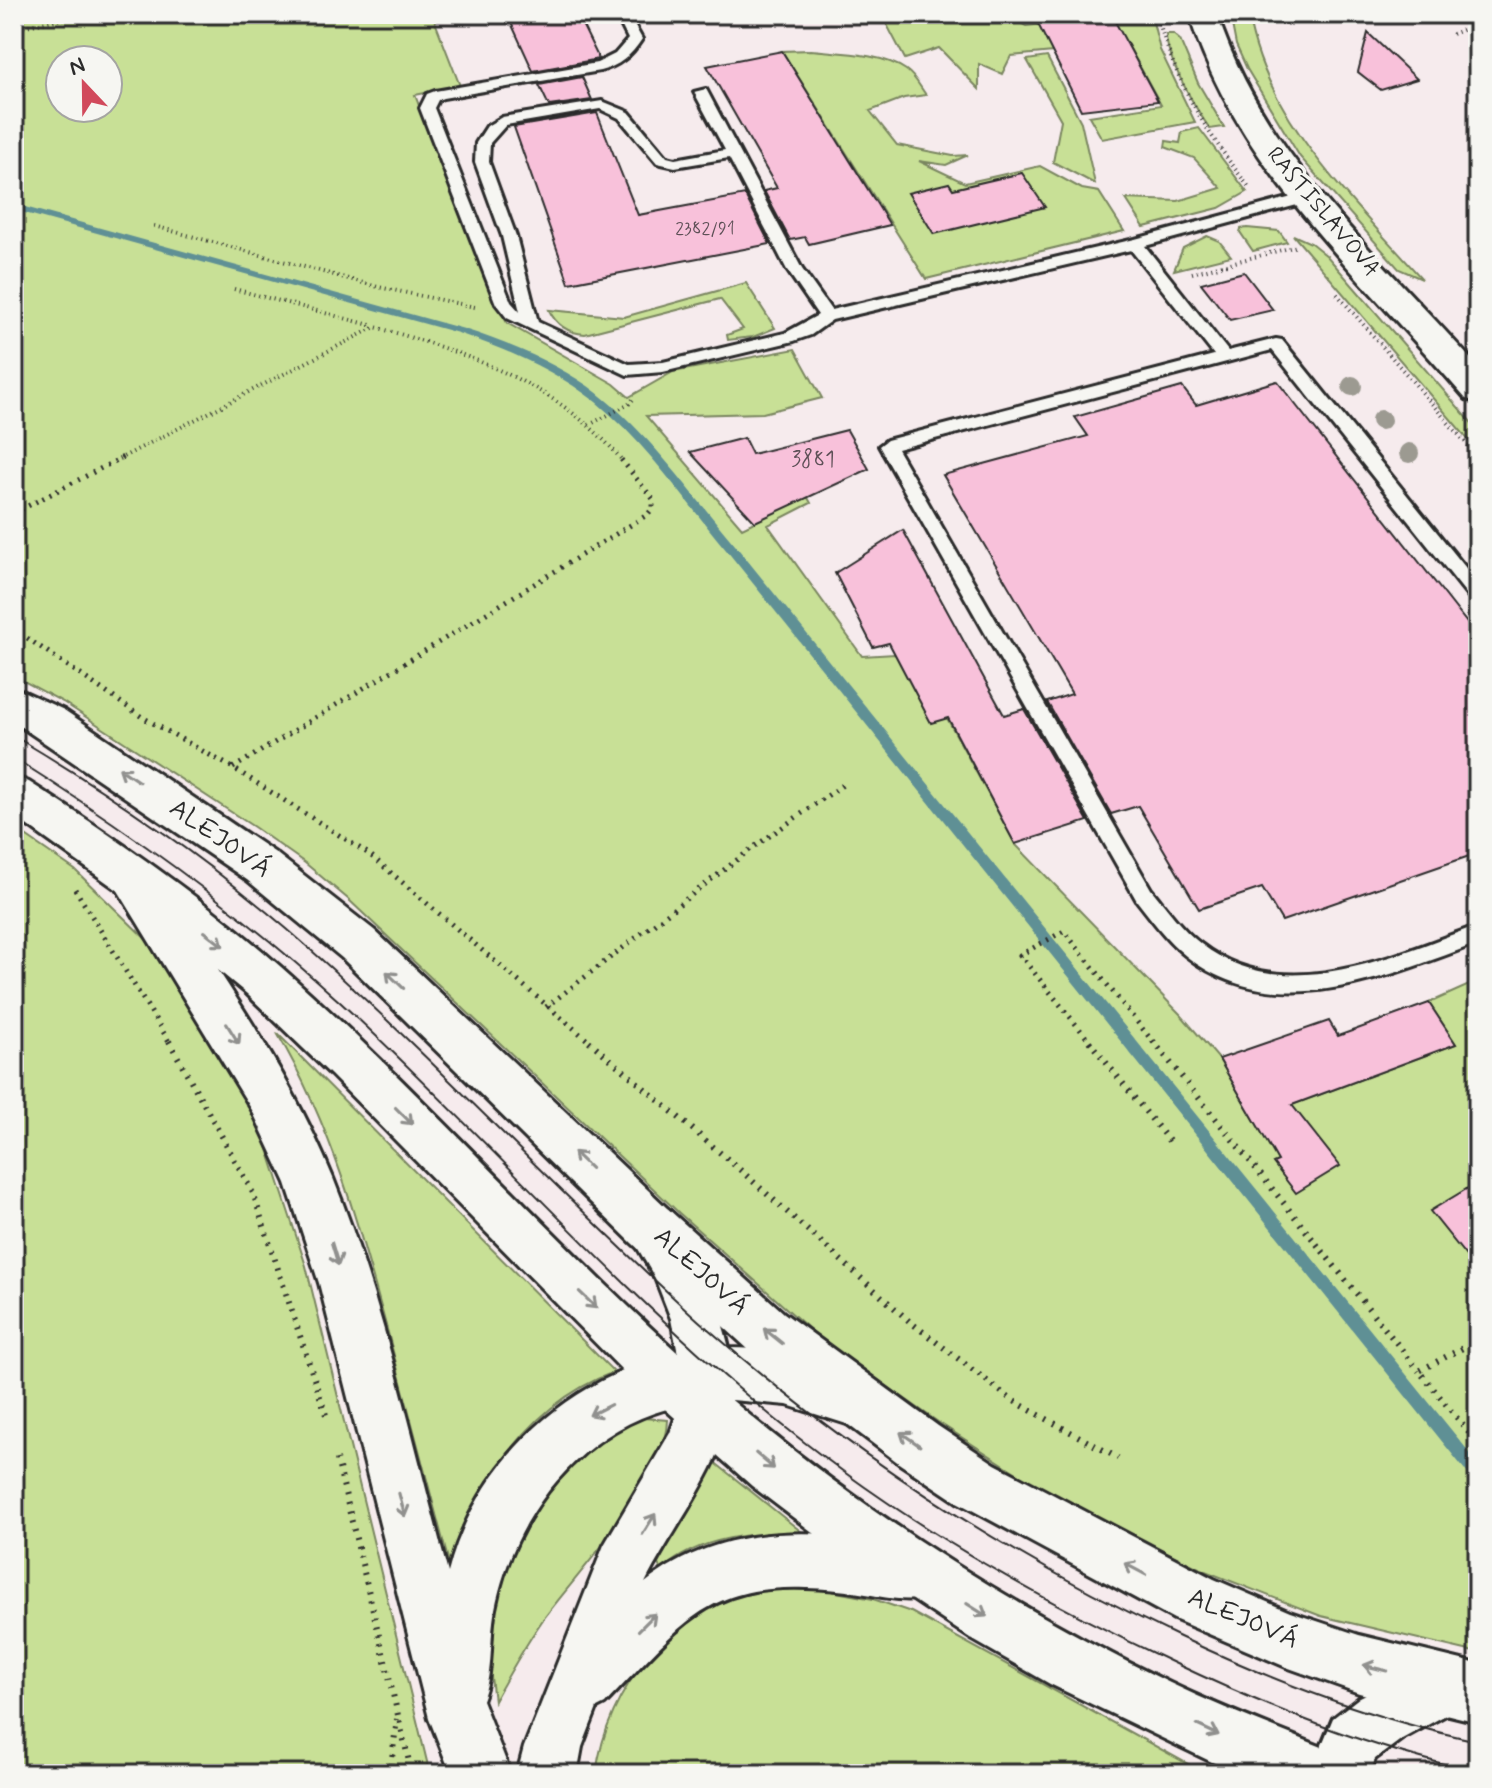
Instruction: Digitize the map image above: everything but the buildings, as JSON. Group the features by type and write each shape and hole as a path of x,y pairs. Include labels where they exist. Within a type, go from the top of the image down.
{"main road":[{"name":"RASTISLAVOVA","path":"1203,14 1212,52 1239,105 1307,198 1478,390"},
{"name":"ALEJOVÁ","path":"14,703 73,738 262,867 358,944 650,1226 766,1331 856,1401 976,1483 1194,1599 1286,1639 1359,1664 1461,1689"},
{"path":"14,794 130,874 228,950 293,1007 695,1389 856,1533 1005,1628 1241,1746 1316,1774"},
{"path":"130,874 241,1045 269,1094 309,1180 344,1283 458,1718 481,1774"},
{"path":"547,1774 553,1747 624,1565 691,1449 697,1319 687,1290 650,1226"},
{"path":"458,1718 467,1609 487,1544 520,1481 552,1445 583,1419 632,1395 782,1377 856,1401"},
{"path":"572,1697 668,1600 707,1576 732,1567 834,1560 918,1574"},
{"path":"1340,1774 1354,1739 1381,1718 1461,1689"}],"lane":[{"path":"617,14 624,19 635,39 623,56 613,62 600,67 440,94 429,101 427,108 497,294 512,314 627,370 643,370 788,337 805,331 827,316 1135,244 1307,198"},
{"path":"701,92 795,270 827,316"},
{"path":"531,325 509,236 482,162 480,149 491,128 502,121 602,105 624,115 662,160 675,163 733,153"},
{"path":"1135,244 1225,358"},
{"path":"1478,596 1276,344 887,446 1144,895 1170,929 1203,957 1242,976 1285,986 1337,982 1478,934"}],"path":[{"path":"14,28 92,14"},
{"path":"1463,20 1476,16"},
{"path":"1452,34 1472,26"},
{"path":"154,226 378,287 512,314"},
{"path":"1164,280 1297,246"},
{"path":"233,768 647,515 653,508 653,499 589,425 537,390 436,343 234,289"},
{"path":"14,513 375,327"},
{"path":"589,425 629,404"},
{"path":"14,629 142,717 233,768 369,854 738,1168 909,1321 1012,1400 1118,1458"},
{"path":"546,1007 751,849 847,782"},
{"path":"71,881 168,1039 253,1193 328,1421"},
{"path":"1173,1146 1020,955 1064,931 1478,1444"},
{"path":"1419,1371 1478,1340"},
{"path":"335,1451 412,1774"},
{"path":"390,1774 398,1717"}],"green space":[{"path":"14,14 432,14 460,86 415,95 490,291 507,323 614,384 629,397 673,372 795,349 822,398 763,413 646,416 742,528 781,509 804,491 811,503 768,525 862,656 895,654 947,718 1015,844 1182,1016 1219,1059 1254,1119 1456,1044 1429,1003 1478,981 1478,1653 1321,1616 1205,1571 1052,1496 938,1422 824,1342 679,1213 348,899 305,863 63,702 14,676"},
{"path":"868,14 1004,14 1026,26 1080,20 1133,22 1130,14 1151,14 1160,50 1195,122 1102,139 1089,116 1161,105 1128,45 1011,56 1002,74 979,64 979,89 939,48 905,59 884,19"},
{"path":"1230,14 1248,14 1258,53 1273,89 1293,124 1341,189 1422,279 1399,269 1300,157 1247,69 1236,45"},
{"path":"1166,34 1173,34 1180,40 1198,83 1224,127 1210,129 1204,120 1176,69"},
{"path":"811,50 873,57 896,64 912,75 926,95 904,98 870,111 897,145 953,156 968,155 946,165 919,161 965,183 1040,166 1082,189 1099,192 1124,231 926,279 782,51"},
{"path":"1047,57 1081,122 1095,184 1053,162 1061,120 1027,60"},
{"path":"1199,128 1247,192 1219,208 1144,227 1126,199 1178,201 1221,188 1194,158 1165,147 1166,141 1180,143 1182,132"},
{"path":"1247,228 1279,231 1287,242 1253,251 1240,232"},
{"path":"1293,235 1311,243 1327,256 1478,430 1478,451"},
{"path":"1207,236 1219,241 1231,256 1174,270 1183,248"},
{"path":"746,283 775,328 753,337 728,340 727,335 743,329 720,299 585,334 564,327 549,310 624,317"},
{"path":"14,828 75,870 156,949 242,1089 266,1143 306,1266 430,1774 14,1774"},
{"path":"277,1033 614,1372 583,1386 556,1404 511,1450 476,1506 450,1567 343,1179 314,1104"},
{"path":"643,1418 668,1420 664,1444 653,1470 618,1525 542,1621 494,1701 490,1669 495,1609 501,1576 520,1529 562,1467 627,1422"},
{"path":"713,1461 803,1533 728,1538 693,1549 661,1570 658,1564"},
{"path":"810,1587 873,1599 911,1612 1206,1774 596,1774 614,1712 629,1684 670,1635 724,1600 755,1590"}],"waterway":[{"path":"14,207 461,331 544,364 600,401 647,448 731,548 1478,1475"}],"tram line":[{"path":"14,736 155,826 287,929 392,1025 699,1321 811,1413 928,1497 1051,1571 1115,1605 1252,1669 1363,1711 1478,1741"},
{"path":"14,758 183,873 302,968 390,1049 685,1341 787,1429 891,1505 999,1573 1113,1634 1209,1679 1360,1739 1478,1772"}]}
